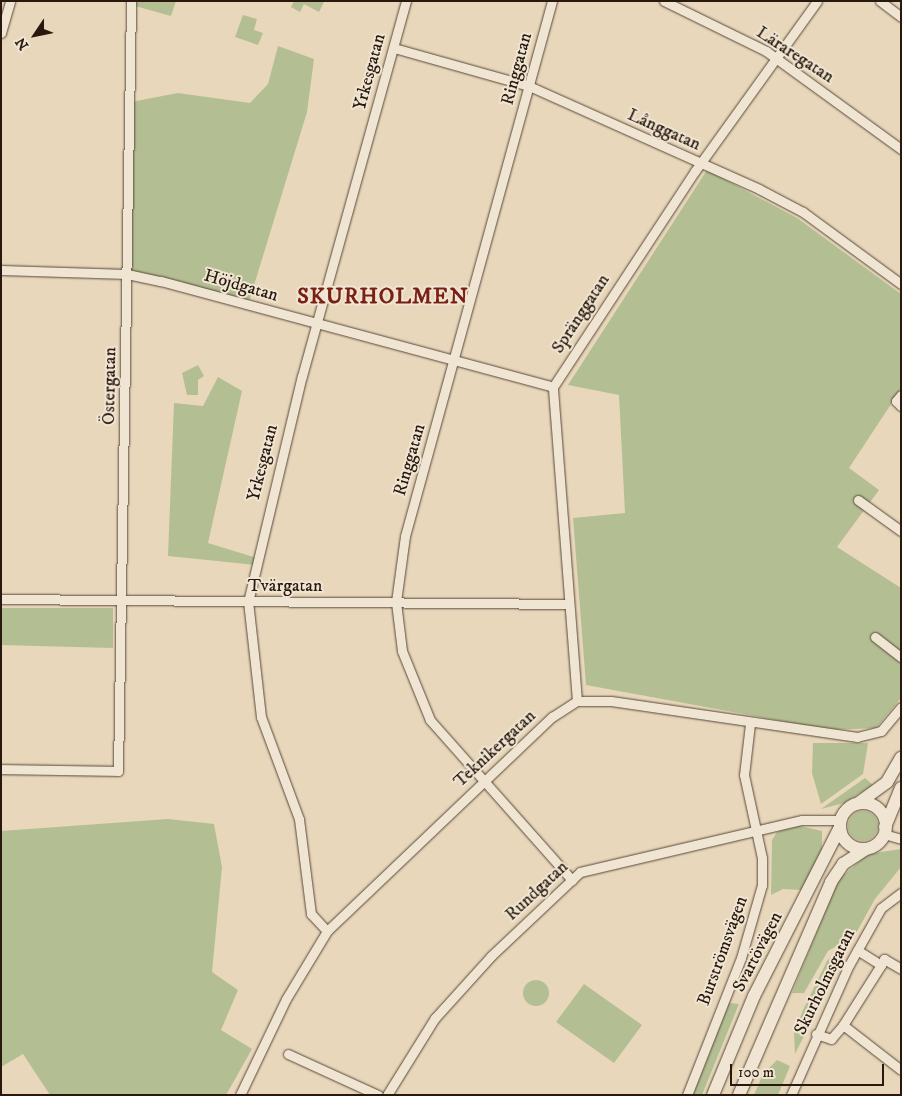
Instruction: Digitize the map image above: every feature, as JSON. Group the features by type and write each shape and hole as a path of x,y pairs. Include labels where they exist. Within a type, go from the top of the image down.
{"main road":[{"path":"866,848 849,844 841,823 855,805 887,782 901,758"},
{"path":"739,1095 831,882 843,864 866,848 885,831 901,788"},
{"path":"855,805 876,807 885,831"},
{"name":"Svartövägen","path":"713,1095 754,996 841,823"}],"street":[{"path":"1,33 10,1"},
{"name":"Östergatan","path":"1,769 118,771 124,600 131,1"},
{"name":"Yrkesgatan","path":"327,931 311,914 299,819 260,717 248,602 318,326 406,1"},
{"name":"Ringgatan","path":"552,1 455,361 405,536 396,602 402,652 423,707 449,745 572,880"},
{"name":"Läraregatan","path":"664,1 776,58 901,149"},
{"name":"Spränggatan","path":"553,387 700,164 817,1"},
{"path":"880,1 901,17"},
{"name":"Långgatan","path":"394,48 529,86 700,164 803,212 901,284"},
{"name":"Höjdgatan","path":"1,270 127,274 553,387"},
{"path":"553,387 577,701 611,701 750,724 861,737 884,729 901,706"},
{"path":"901,395 896,401 901,406"},
{"path":"858,500 901,531"},
{"name":"Tvärgatan","path":"1,599 569,604"},
{"path":"875,637 901,657"},
{"name":"Teknikergatan","path":"240,1095 286,1000 327,931 483,782 577,701"},
{"name":"Burströmsvägen","path":"686,1095 758,906 762,858 744,775 750,724"},
{"name":"Rundgatan","path":"387,1095 435,1018 491,956 572,880 597,867 756,829 820,817 841,823"},
{"path":"885,831 901,840"},
{"name":"Skurholmsgatan","path":"791,1095 816,1034 857,950 881,908 901,893"},
{"path":"857,950 881,966"},
{"path":"816,1034 831,1039 843,1025 881,966 884,958 901,969"},
{"path":"843,1025 901,1070"},
{"path":"288,1054 378,1095"}],"green space":[{"path":"137,1 176,1 171,16 135,6"},
{"path":"294,1 324,2 319,12 304,4 300,12 291,7"},
{"path":"243,15 257,19 254,30 263,33 258,45 235,37"},
{"path":"278,46 314,59 307,112 248,305 128,274 131,102 178,93 250,103 268,84"},
{"path":"707,170 797,218 901,294 901,389 849,468 879,490 837,547 901,588 901,698 876,728 830,730 586,685 573,518 625,513 619,395 568,385"},
{"path":"198,365 204,376 198,380 198,395 187,395 182,373"},
{"path":"218,377 242,391 208,543 257,558 256,565 168,556 174,403 203,406"},
{"path":"1,608 113,608 113,648 1,645"},
{"path":"813,743 868,743 863,774 821,804 812,773"},
{"path":"865,778 873,785 844,803 821,809"},
{"path":"863,811 874,815 878,826 874,837 863,841 852,837 848,826 852,815"},
{"path":"168,819 214,824 222,867 212,972 238,990 221,1030 252,1049 226,1095 50,1095 23,1054 1,1067 1,831"},
{"path":"796,825 822,831 822,855 802,890 783,889 771,895 772,840 777,832"},
{"path":"901,849 901,867 875,899 855,935 828,951 804,993 792,993 838,880 868,854"},
{"path":"840,947 846,952 795,1054 794,1033 803,1010 827,961"},
{"path":"536,980 545,984 549,993 545,1002 536,1006 527,1002 523,993 527,984"},
{"path":"584,984 642,1025 614,1063 556,1022"},
{"path":"729,1003 739,1004 702,1095 693,1095"},
{"path":"777,1060 790,1066 778,1095 754,1095 763,1074"}],"district":[{"name":"SKURHOLMEN","path":"383,297"}]}
